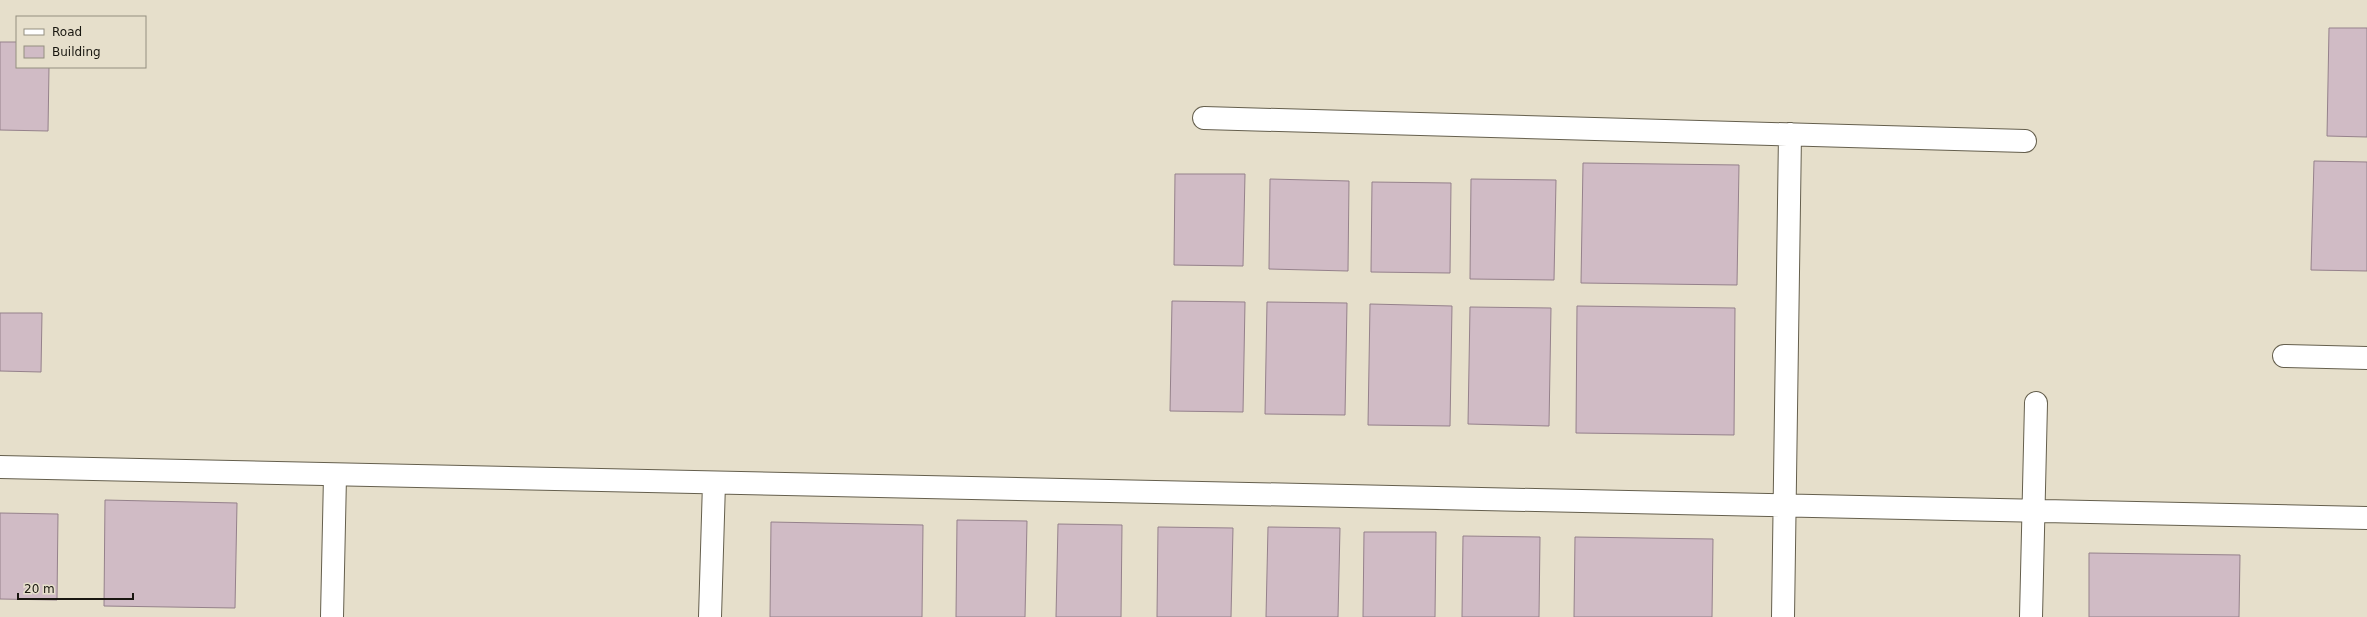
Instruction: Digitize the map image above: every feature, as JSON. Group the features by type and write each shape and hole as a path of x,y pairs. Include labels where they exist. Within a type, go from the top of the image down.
{"street":[{"path":"1204,118 2025,141"},
{"path":"1783,617 1790,134"},
{"path":"2284,356 2367,358"},
{"path":"2031,617 2036,403"},
{"path":"0,467 336,476 2367,518"},
{"path":"332,617 336,476"},
{"path":"710,617 714,483"}],"building":[{"path":"2329,28 2367,28 2367,137 2327,136"},
{"path":"0,42 16,42 16,68 49,68 48,131 0,130"},
{"path":"2314,161 2367,162 2367,271 2311,270"},
{"path":"1583,163 1739,165 1737,285 1581,283"},
{"path":"1175,174 1245,174 1243,266 1174,265"},
{"path":"1270,179 1349,181 1348,271 1269,269"},
{"path":"1471,179 1556,180 1554,280 1470,279"},
{"path":"1372,182 1451,183 1450,273 1371,272"},
{"path":"1172,301 1245,302 1243,412 1170,411"},
{"path":"1267,302 1347,303 1345,415 1265,414"},
{"path":"1370,304 1452,306 1450,426 1368,425"},
{"path":"1577,306 1735,308 1734,435 1576,433"},
{"path":"1470,307 1551,308 1549,426 1468,424"},
{"path":"0,313 42,313 41,372 0,371"},
{"path":"105,500 237,503 235,608 104,606"},
{"path":"0,513 58,514 57,600 0,599"},
{"path":"957,520 1027,521 1025,617 956,617"},
{"path":"771,522 923,525 922,617 770,617"},
{"path":"1058,524 1122,525 1121,617 1056,617"},
{"path":"1158,527 1233,528 1231,617 1157,617"},
{"path":"1268,527 1340,528 1338,617 1266,617"},
{"path":"1364,532 1436,532 1435,617 1363,617"},
{"path":"1463,536 1540,537 1539,617 1462,617"},
{"path":"1575,537 1713,539 1712,617 1574,617"},
{"path":"2089,553 2240,555 2239,617 2089,617"}]}
